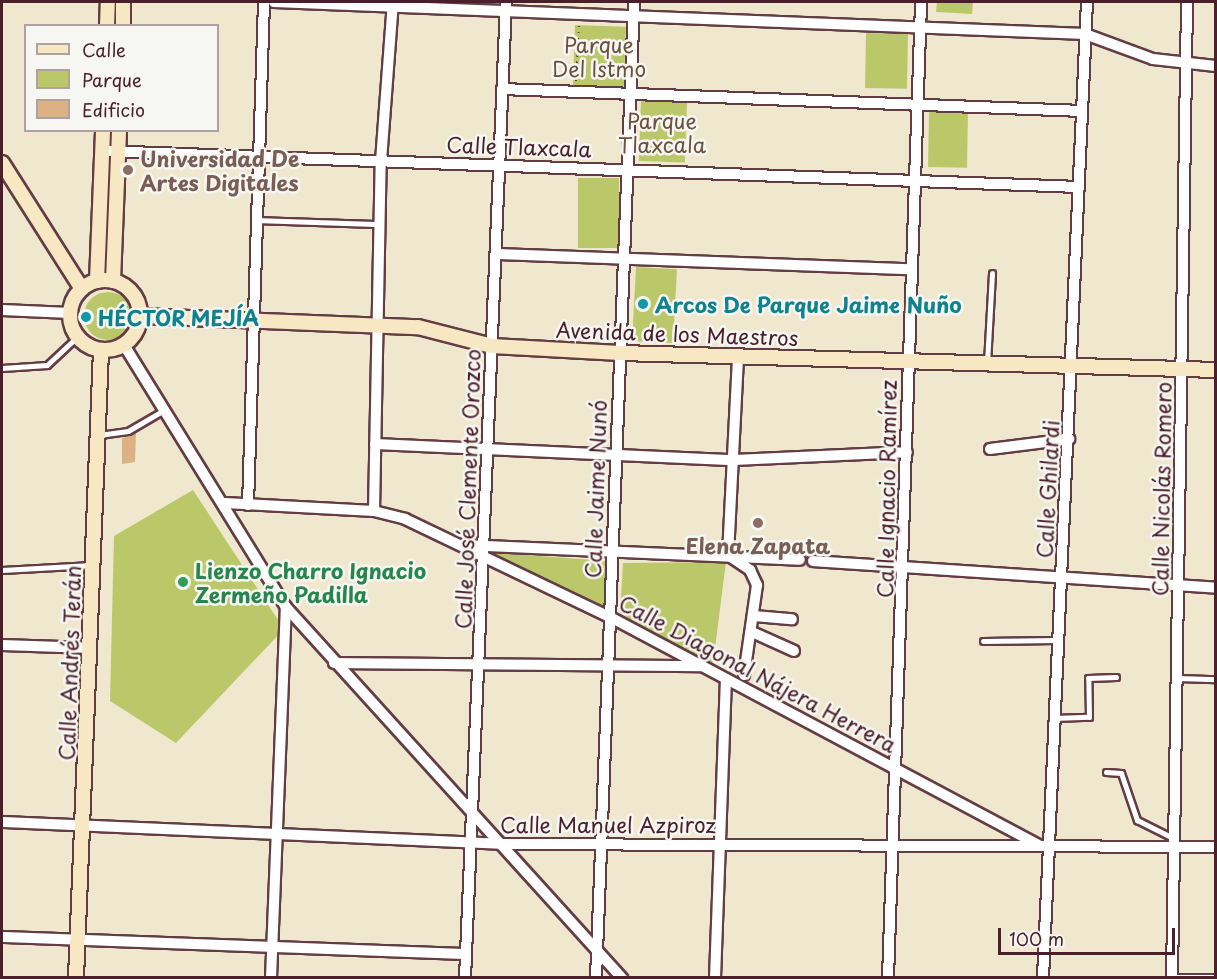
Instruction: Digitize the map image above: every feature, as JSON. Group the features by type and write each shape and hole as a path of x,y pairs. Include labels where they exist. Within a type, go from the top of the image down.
{"street":[{"path":"107,24 108,2"},
{"path":"123,2 123,24"},
{"path":"248,505 264,2"},
{"path":"274,2 505,7 580,15 1085,34 1153,59 1215,66"},
{"name":"Calle Jaime Nunó","path":"596,978 622,257 634,2"},
{"name":"Calle Ignacio Ramírez","path":"888,978 904,567 911,269 921,2"},
{"name":"Calle Ghilardi","path":"1043,978 1043,845 1062,578 1087,2"},
{"name":"Calle Nicolás Romero","path":"1172,977 1176,843 1187,2"},
{"path":"374,511 381,161 393,4"},
{"name":"Calle José Clemente Orozco","path":"465,978 474,843 505,7"},
{"path":"502,89 1082,111"},
{"path":"97,281 103,132"},
{"path":"113,281 119,132"},
{"name":"Calle Tlaxcala","path":"102,151 1079,187"},
{"path":"2,163 82,289"},
{"path":"496,254 911,269"},
{"path":"97,281 113,281 133,294 140,316 124,345 101,350 77,337 70,313 82,289 97,281"},
{"path":"2,310 70,313"},
{"name":"Avenida de los Maestros","path":"140,316 418,327 492,346 620,353 1215,370"},
{"path":"124,345 225,503 286,607 334,663 475,813 622,978"},
{"name":"Calle Andrés Terán","path":"76,978 91,648 101,350"},
{"path":"728,555 738,357"},
{"path":"990,449 1069,439"},
{"path":"375,444 734,460 907,452"},
{"name":"Calle Diagonal Nájera Herrera","path":"225,503 374,511 460,545 485,552 1043,845"},
{"path":"485,552 728,555 800,560"},
{"path":"728,555 755,576 754,616 744,675"},
{"path":"813,561 1215,588"},
{"path":"271,978 286,607"},
{"path":"754,616 792,619"},
{"path":"752,632 794,651"},
{"path":"2,645 91,648"},
{"path":"334,663 703,666"},
{"path":"715,978 722,845 726,680"},
{"name":"Calle Manuel Azpiroz","path":"2,822 278,838 501,844 1043,845 1176,843 1215,847"},
{"path":"2,937 273,950 466,954"}],"lane":[{"path":"257,220 380,224"},
{"path":"987,364 992,273"},
{"path":"2,368 47,365 77,337"},
{"path":"99,435 128,430 165,410"},
{"path":"2,570 94,565"},
{"path":"983,641 1057,640"},
{"path":"1052,718 1089,717 1089,678 1116,677"},
{"path":"1178,678 1215,679"},
{"path":"1106,772 1120,773 1137,820 1176,843"},
{"path":"1172,977 1215,977"}],"path":[{"path":"576,92 580,15"}],"green space":[{"path":"937,2 973,2 972,14 936,12"},
{"name":"Parque Del Istmo","path":"575,25 626,27 624,87 573,85"},
{"path":"866,33 908,34 907,89 865,88"},
{"name":"Parque Tlaxcala","path":"641,101 687,103 685,163 639,161"},
{"path":"929,111 968,112 967,168 928,167"},
{"path":"578,178 619,178 619,248 578,248"},
{"path":"636,267 677,269 673,343 632,341"},
{"path":"103,292 113,292 128,302 132,316 131,325 122,336 113,340 103,340 88,330 84,321 84,311 94,296"},
{"name":"Lienzo Charro Ignacio Zermeño Padilla","path":"193,490 284,629 176,743 110,701 114,536"},
{"path":"489,552 606,561 605,609 488,557"},
{"path":"726,562 713,664 620,614 623,563"}],"building":[{"path":"136,433 135,462 122,464 122,438"}],"place":[{"name":"Universidad De Artes Digitales","path":"128,170"},
{"name":"Arcos De Parque Jaime Nuño","path":"643,304"},
{"name":"HÉCTOR MEJÍA","path":"86,317"},
{"name":"Elena Zapata","path":"758,523"},
{"name":"Lienzo Charro Ignacio Zermeño Padilla","path":"183,582"}]}
